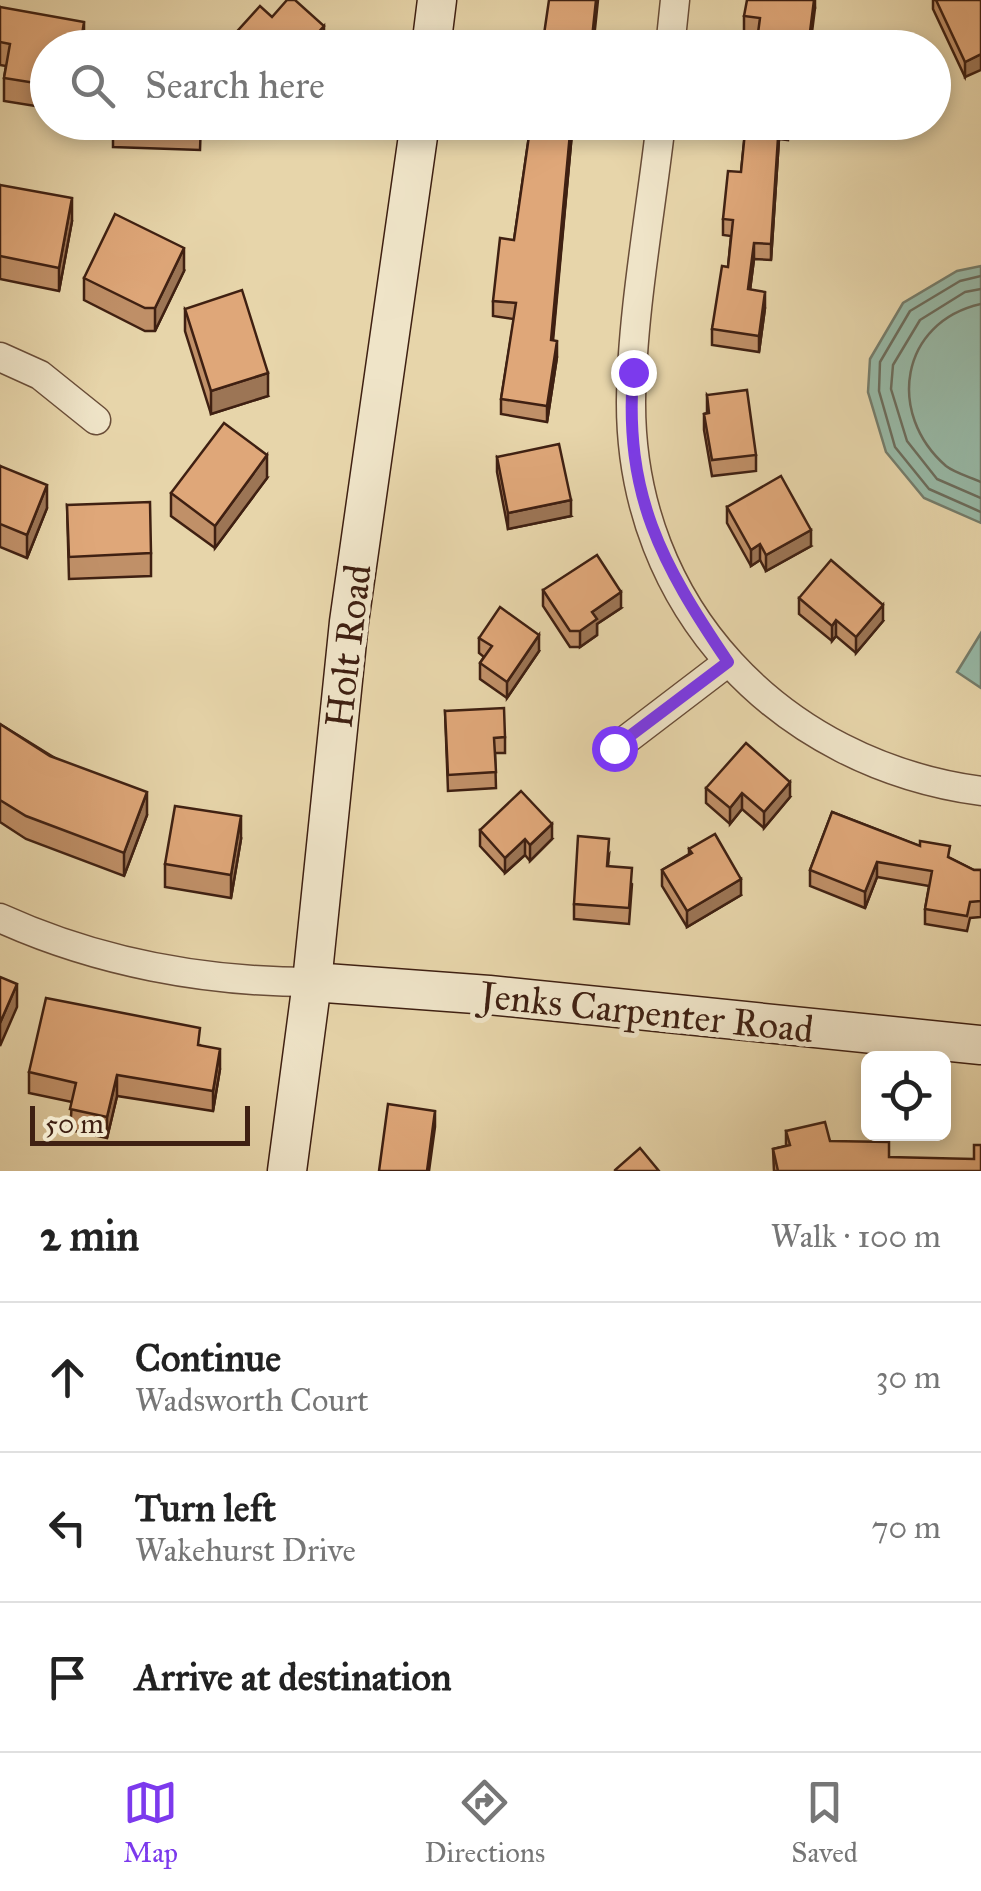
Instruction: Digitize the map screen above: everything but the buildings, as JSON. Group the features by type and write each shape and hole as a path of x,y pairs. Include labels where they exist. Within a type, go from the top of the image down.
{"street":[{"path":"433,30 437,0"},
{"path":"672,30 675,0"},
{"name":"Holt Road","path":"287,1171 312,982 349,622 417,140"},
{"path":"659,140 633,372 635,456 644,508 658,549 728,662 789,719 852,756 937,784 981,791"},
{"path":"0,358 40,375 96,420"},
{"path":"614,748 728,662"},
{"path":"0,918 68,947 130,963 268,982 312,982"},
{"name":"Jenks Carpenter Road","path":"312,982 488,995 981,1045"}],"water":[{"path":"981,266 981,523 924,498 886,452 868,392 870,359 903,303 957,271"},
{"path":"981,633 981,688 957,672"}],"route":[{"path":"614,748 728,662 679,589 658,549 644,508 635,456 633,372"}]}
